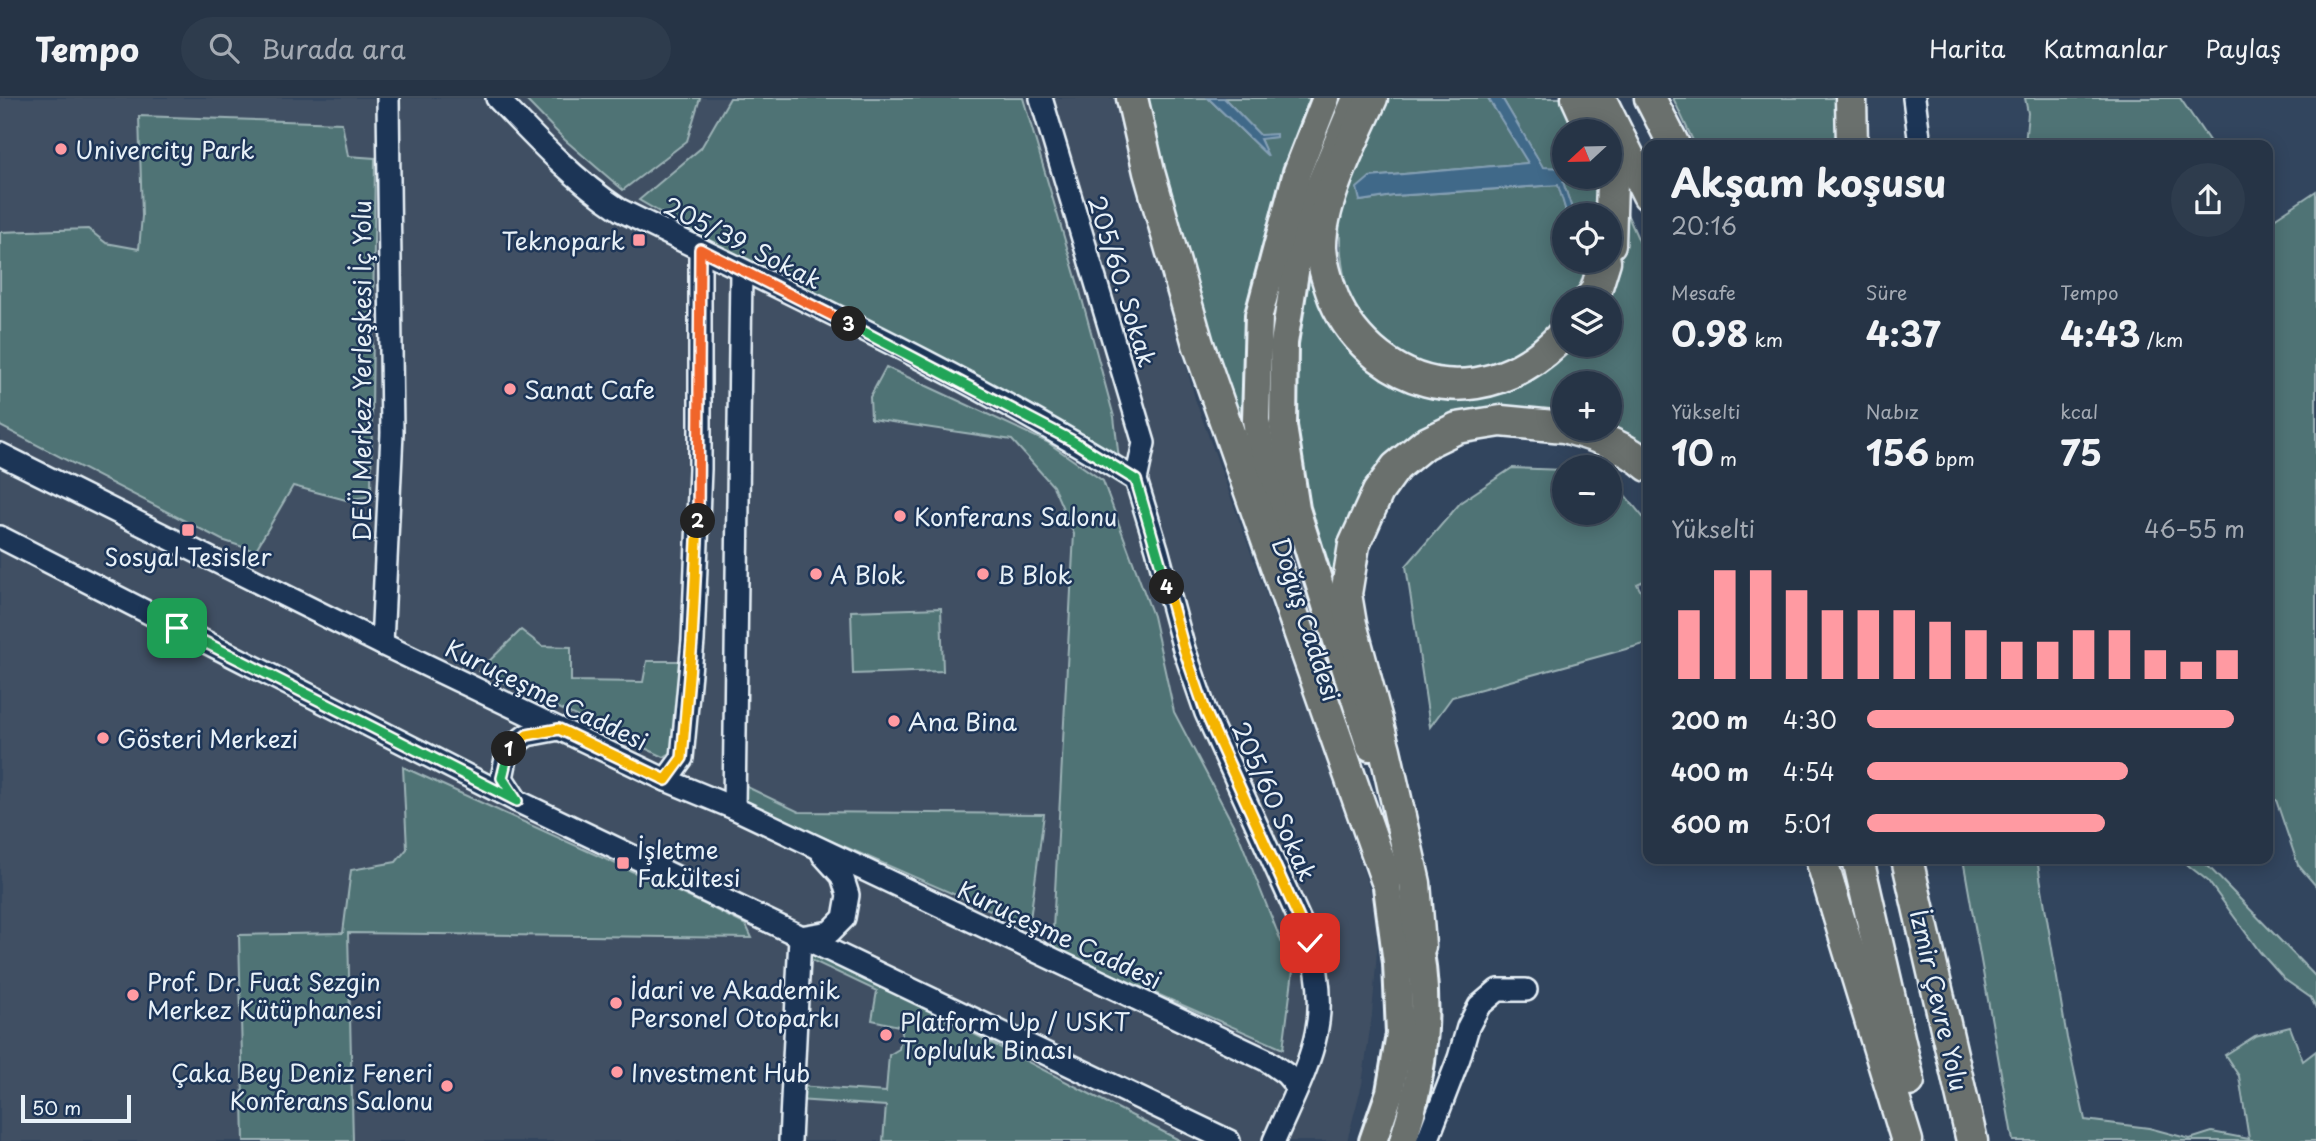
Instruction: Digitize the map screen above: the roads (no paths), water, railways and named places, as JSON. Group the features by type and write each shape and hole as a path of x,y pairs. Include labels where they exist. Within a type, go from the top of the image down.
{"highway":[{"path":"1132,98 1149,172 1198,344 1386,879"},
{"path":"1372,98 1326,212 1321,248 1327,280 1341,316 1362,343 1388,363 1414,377 1443,384 1472,384 1496,380 1524,368 1552,347"},
{"path":"1577,98 1587,119"},
{"path":"1600,98 1643,185"},
{"path":"1650,98 1671,140"},
{"path":"1851,98 1852,140"},
{"path":"1420,946 1415,883 1385,750 1351,624 1346,594 1354,545 1378,492 1396,467 1424,444 1457,428 1501,421 1552,426"},
{"path":"1608,441 1643,462"},
{"path":"1823,864 1907,1141"},
{"name":"İzmir Çevre Yolu","path":"1859,864 1923,1141"},
{"name":"İzmir Çevre Yolu","path":"1908,864 1972,1141"},
{"path":"1923,864 1945,1019"}],"main road":[{"name":"Doğuş Caddesi","path":"1326,98 1297,172 1259,315 1256,420 1270,506 1368,806 1386,879 1397,963 1400,1034 1390,1092 1373,1141"},
{"name":"Doğuş Caddesi","path":"1356,98 1302,227 1284,343 1283,426 1296,509 1390,816 1420,946 1425,1011 1420,1071 1403,1141"}],"street":[{"name":"DEÜ Merkez Yerleşkesi İç Yolu","path":"382,644 391,433 388,98"},
{"name":"205/39. Sokak","path":"497,98 554,158 593,192 620,210 886,343 1071,440 1136,480"},
{"name":"205/60. Sokak","path":"1041,98 1144,443 1136,480"},
{"path":"1914,98 1919,140"},
{"path":"666,780 682,758 692,641 699,469 700,249"},
{"path":"734,808 741,271"},
{"name":"Kuruçeşme Caddesi","path":"0,454 559,729 666,780 734,808 1266,1059 1286,1073 1297,1087"},
{"name":"205/60 Sokak","path":"1136,480 1184,649 1206,713 1310,943 1319,972 1321,1012 1314,1048 1274,1141"},
{"path":"0,537 517,801 1230,1141"},
{"path":"517,801 502,778 509,749 527,735 559,729"},
{"path":"800,937 830,932 844,918 848,895 842,876 817,848"},
{"path":"790,1141 800,937"},
{"path":"1427,1141 1460,1058 1468,1027 1479,1006 1498,990 1526,990"}],"water":[{"path":"1208,98 1224,98 1260,135 1276,134 1276,137 1260,139 1268,156"},
{"path":"1488,98 1502,98 1543,167 1552,167 1552,185 1393,196 1360,201 1357,188 1370,177 1528,163"},
{"path":"1559,189 1565,189 1570,203 1563,203"}],"place":[{"name":"Univercity Park","path":"61,149"},
{"name":"Teknopark","path":"639,240"},
{"name":"Sanat Cafe","path":"510,389"},
{"name":"Konferans Salonu","path":"900,516"},
{"name":"Sosyal Tesisler","path":"188,530"},
{"name":"A Blok","path":"816,574"},
{"name":"B Blok","path":"983,574"},
{"name":"Ana Bina","path":"894,721"},
{"name":"Gösteri Merkezi","path":"103,738"},
{"name":"İşletme Fakültesi","path":"623,863"},
{"name":"Prof. Dr. Fuat Sezgin Merkez Kütüphanesi","path":"133,995"},
{"name":"İdari ve Akademik Personel Otoparkı","path":"616,1003"},
{"name":"Platform Up / USKT Topluluk Binası","path":"886,1035"},
{"name":"Investment Hub","path":"617,1072"},
{"name":"Çaka Bey Deniz Feneri Konferans Salonu","path":"447,1086"}]}
